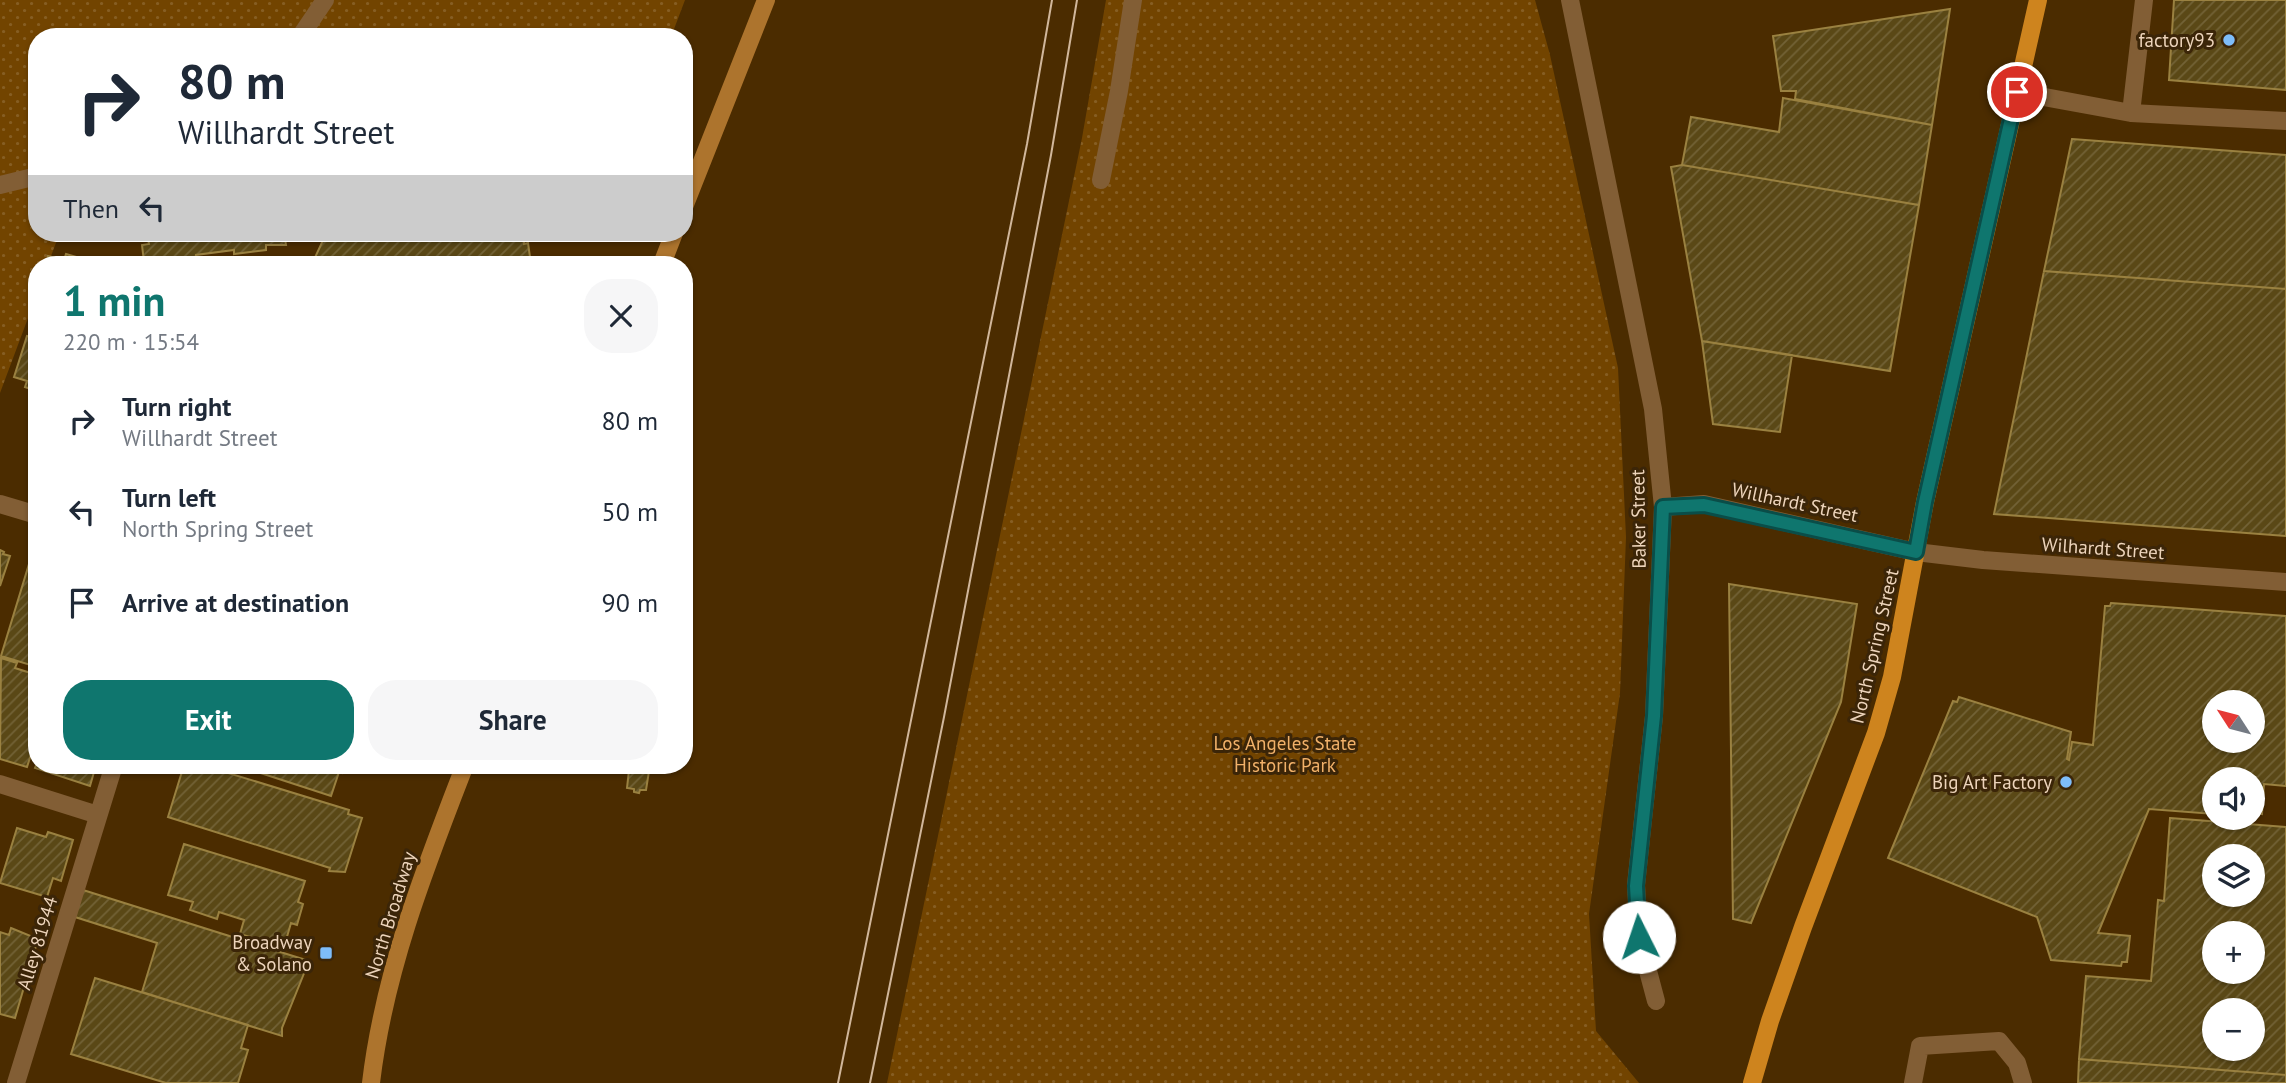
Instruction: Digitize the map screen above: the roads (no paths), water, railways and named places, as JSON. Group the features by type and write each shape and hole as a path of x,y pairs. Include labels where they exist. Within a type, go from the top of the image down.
{"main road":[{"path":"693,184 766,0"},
{"name":"North Spring Street","path":"1752,1083 1802,927 1876,733 1892,677 1925,502 2038,0"},
{"name":"North Broadway","path":"371,1083 384,1009 410,910 462,774"}],"street":[{"path":"306,28 324,0"},
{"path":"1101,180 1119,91 1133,0"},
{"name":"Baker Street","path":"1571,0 1653,409 1663,507 1654,716 1636,886 1639,937 1656,1001"},
{"path":"2131,113 2144,0"},
{"path":"2017,92 2131,113 2286,121"},
{"path":"0,185 28,179"},
{"path":"0,503 28,512"},
{"name":"Willhardt Street","path":"1663,507 1704,505 1916,552"},
{"name":"Wilhardt Street","path":"1916,552 2003,562 2286,582"},
{"name":"Alley 81944","path":"16,1083 111,774"},
{"path":"0,784 98,815"},
{"path":"1913,1083 1920,1046 1999,1041 2017,1063 2023,1083"}],"tram line":[{"path":"838,1083 1027,144 1052,0"},
{"path":"870,1083 944,717 1051,155 1077,0"}],"place":[{"name":"factory93","path":"2229,40"},
{"name":"Big Art Factory","path":"2066,782"},
{"name":"Broadway & Solano","path":"326,953"}],"park label":[{"name":"Los Angeles State Historic Park","path":"1285,754"}]}
